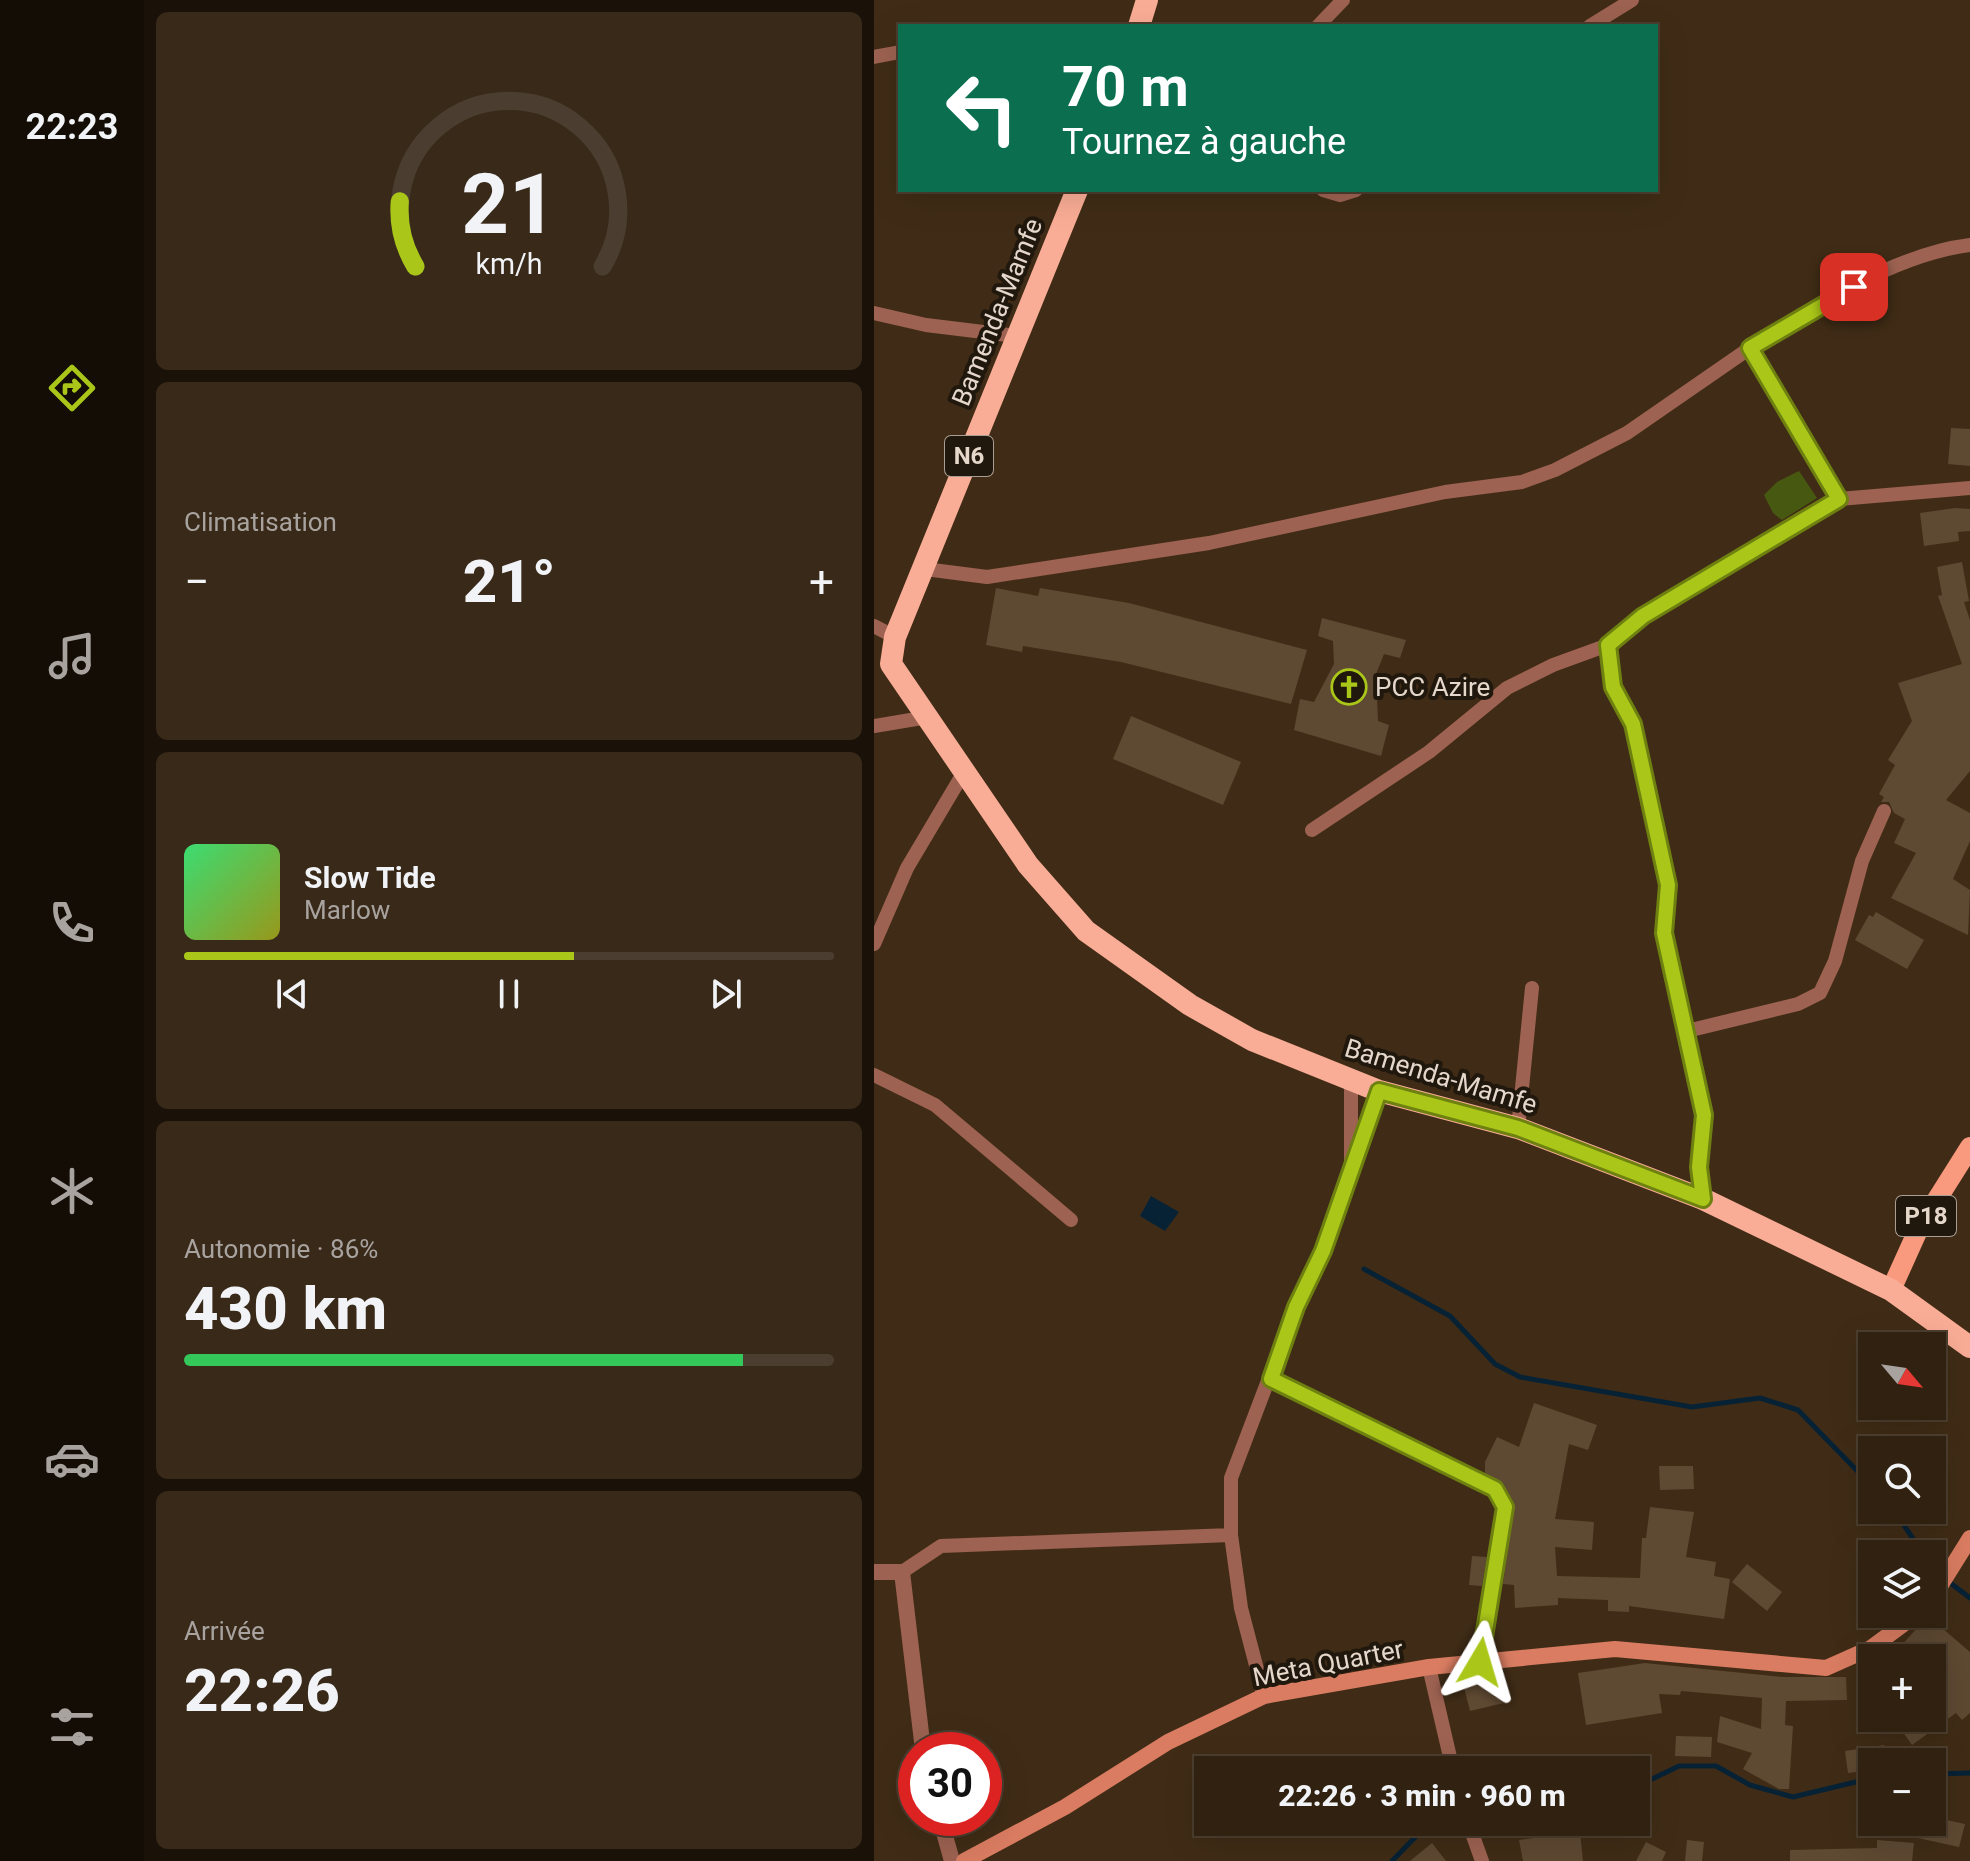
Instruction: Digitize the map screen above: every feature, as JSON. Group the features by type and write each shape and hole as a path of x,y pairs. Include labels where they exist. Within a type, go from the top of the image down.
{"highway":[{"path":"1140,24 1147,0"},
{"name":"Bamenda-Mamfe","path":"1076,192 895,637 891,664 923,718 1028,865 1086,931 1190,1005 1252,1040 1379,1091 1518,1128 1703,1199 1891,1290 1945,1326 1970,1347"},
{"name":"Bamenda-Mamfe","path":"1945,1326 1970,1331"}],"main road":[{"name":"P18","path":"1891,1290 1919,1228 1970,1147"},
{"path":"1946,1576 1970,1538"},
{"name":"Meta Quarter","path":"964,1861 1065,1807 1168,1742 1264,1696 1429,1667 1615,1649 1826,1668 1871,1648 1898,1628"}],"street":[{"path":"1320,24 1343,0"},
{"path":"1593,24 1632,0"},
{"path":"874,57 898,52"},
{"path":"1330,192 1340,195 1350,192"},
{"path":"925,569 987,577 1209,543 1445,492 1522,482 1555,470 1627,433 1750,348 1894,268 1930,252 1970,245"},
{"path":"874,313 926,325 1016,336"},
{"path":"1750,348 1839,499"},
{"path":"1312,830 1429,752 1507,688 1553,665 1608,645 1643,616 1839,499 1970,488"},
{"path":"874,626 895,637"},
{"path":"1608,645 1613,687 1633,724 1668,885 1664,933 1683,1032 1704,1115 1699,1167 1703,1199"},
{"path":"874,726 923,718"},
{"path":"874,944 907,868 964,772"},
{"path":"1683,1032 1798,1004 1820,993 1835,961 1862,861 1884,811"},
{"path":"1518,1128 1532,988"},
{"path":"874,1075 935,1105 1071,1220"},
{"path":"1351,1078 1351,1173"},
{"path":"1264,1696 1241,1608 1231,1535 1231,1478 1296,1307 1323,1251 1379,1091"},
{"path":"1271,1379 1495,1489 1505,1507 1480,1662"},
{"path":"874,1572 902,1572 941,1546 1231,1535"},
{"path":"902,1572 921,1732"},
{"path":"1429,1667 1450,1756"},
{"path":"945,1836 952,1861"},
{"path":"1473,1836 1482,1861"}],"green space":[{"path":"1799,471 1817,498 1782,520 1773,513 1764,495 1777,482"}],"water":[{"path":"1151,1196 1179,1212 1165,1231 1140,1216"}],"building":[{"path":"1951,428 1970,429 1970,466 1948,464"},
{"path":"1970,509 1970,531 1958,532 1959,541 1924,546 1920,513"},
{"path":"1962,562 1969,601 1964,602 1970,620 1970,771 1946,800 1970,813 1970,841 1953,879 1970,890 1968,935 1891,898 1916,853 1894,843 1905,819 1894,813 1889,802 1881,802 1884,797 1879,794 1895,765 1888,760 1912,721 1898,683 1962,664 1938,596 1942,595 1937,567"},
{"path":"996,588 1038,596 1040,588 1129,603 1307,650 1291,704 1121,662 1023,646 1022,652 986,645"},
{"name":"PCC Azire","path":"1322,618 1406,640 1400,658 1384,654 1376,674 1378,721 1389,725 1381,756 1294,730 1300,699 1314,702 1334,664 1333,641 1318,636"},
{"path":"1131,716 1241,762 1223,805 1113,759"},
{"path":"1876,912 1924,940 1907,969 1855,940 1869,915 1873,917"},
{"path":"1534,1403 1597,1425 1588,1450 1569,1444 1555,1519 1594,1522 1592,1550 1555,1547 1557,1576 1640,1578 1642,1538 1646,1538 1650,1507 1694,1512 1686,1557 1716,1562 1714,1576 1730,1579 1724,1619 1629,1606 1629,1612 1608,1611 1608,1600 1558,1598 1558,1605 1515,1608 1514,1585 1503,1584 1514,1503 1503,1483 1485,1473 1485,1462 1497,1437 1519,1447"},
{"path":"1659,1466 1693,1466 1694,1489 1660,1490"},
{"path":"1472,1556 1487,1557 1482,1586 1469,1585"},
{"path":"1747,1564 1782,1592 1767,1611 1732,1582"},
{"path":"1917,1628 1942,1628 1970,1652 1970,1713 1962,1720 1956,1713 1946,1720 1946,1644 1903,1644"},
{"path":"1645,1663 1783,1677 1846,1677 1847,1700 1786,1701 1785,1725 1793,1726 1789,1789 1779,1789 1743,1769 1752,1753 1717,1742 1720,1716 1761,1729 1762,1698 1681,1691 1680,1695 1659,1694 1662,1713 1586,1725 1578,1673"},
{"path":"1496,1672 1504,1703 1470,1711 1461,1675"},
{"path":"1903,1732 1930,1732 1912,1745"},
{"path":"1676,1736 1712,1737 1711,1757 1675,1756"},
{"path":"1858,1749 1858,1772 1848,1773 1845,1751"},
{"path":"1946,1820 1965,1824 1959,1847 1918,1838 1946,1836"},
{"path":"1580,1836 1583,1861 1523,1861 1519,1840"},
{"path":"1687,1840 1704,1842 1702,1861 1685,1861"},
{"path":"1877,1840 1914,1843 1912,1861 1790,1861 1790,1850 1877,1848"},
{"path":"1646,1842 1666,1852 1662,1861 1636,1861"},
{"path":"1432,1843 1446,1861 1410,1861"}],"waterway":[{"path":"1364,1269 1450,1316 1495,1364 1520,1377 1692,1407 1760,1398 1798,1410 1858,1472"},
{"path":"1903,1524 1914,1540"},
{"path":"1949,1582 1970,1598"},
{"path":"1650,1780 1679,1766 1716,1766 1750,1785 1793,1797 1858,1781"},
{"path":"1946,1774 1970,1773"},
{"path":"1392,1861 1416,1836"}],"place":[{"name":"PCC Azire","path":"1349,687"}],"route":[{"path":"1480,1662 1505,1507 1495,1489 1271,1379 1296,1307 1323,1251 1379,1091 1518,1128 1703,1199 1699,1167 1704,1115 1683,1032 1664,933 1668,885 1633,724 1613,687 1608,645 1643,616 1839,499 1750,348 1854,287"}]}
